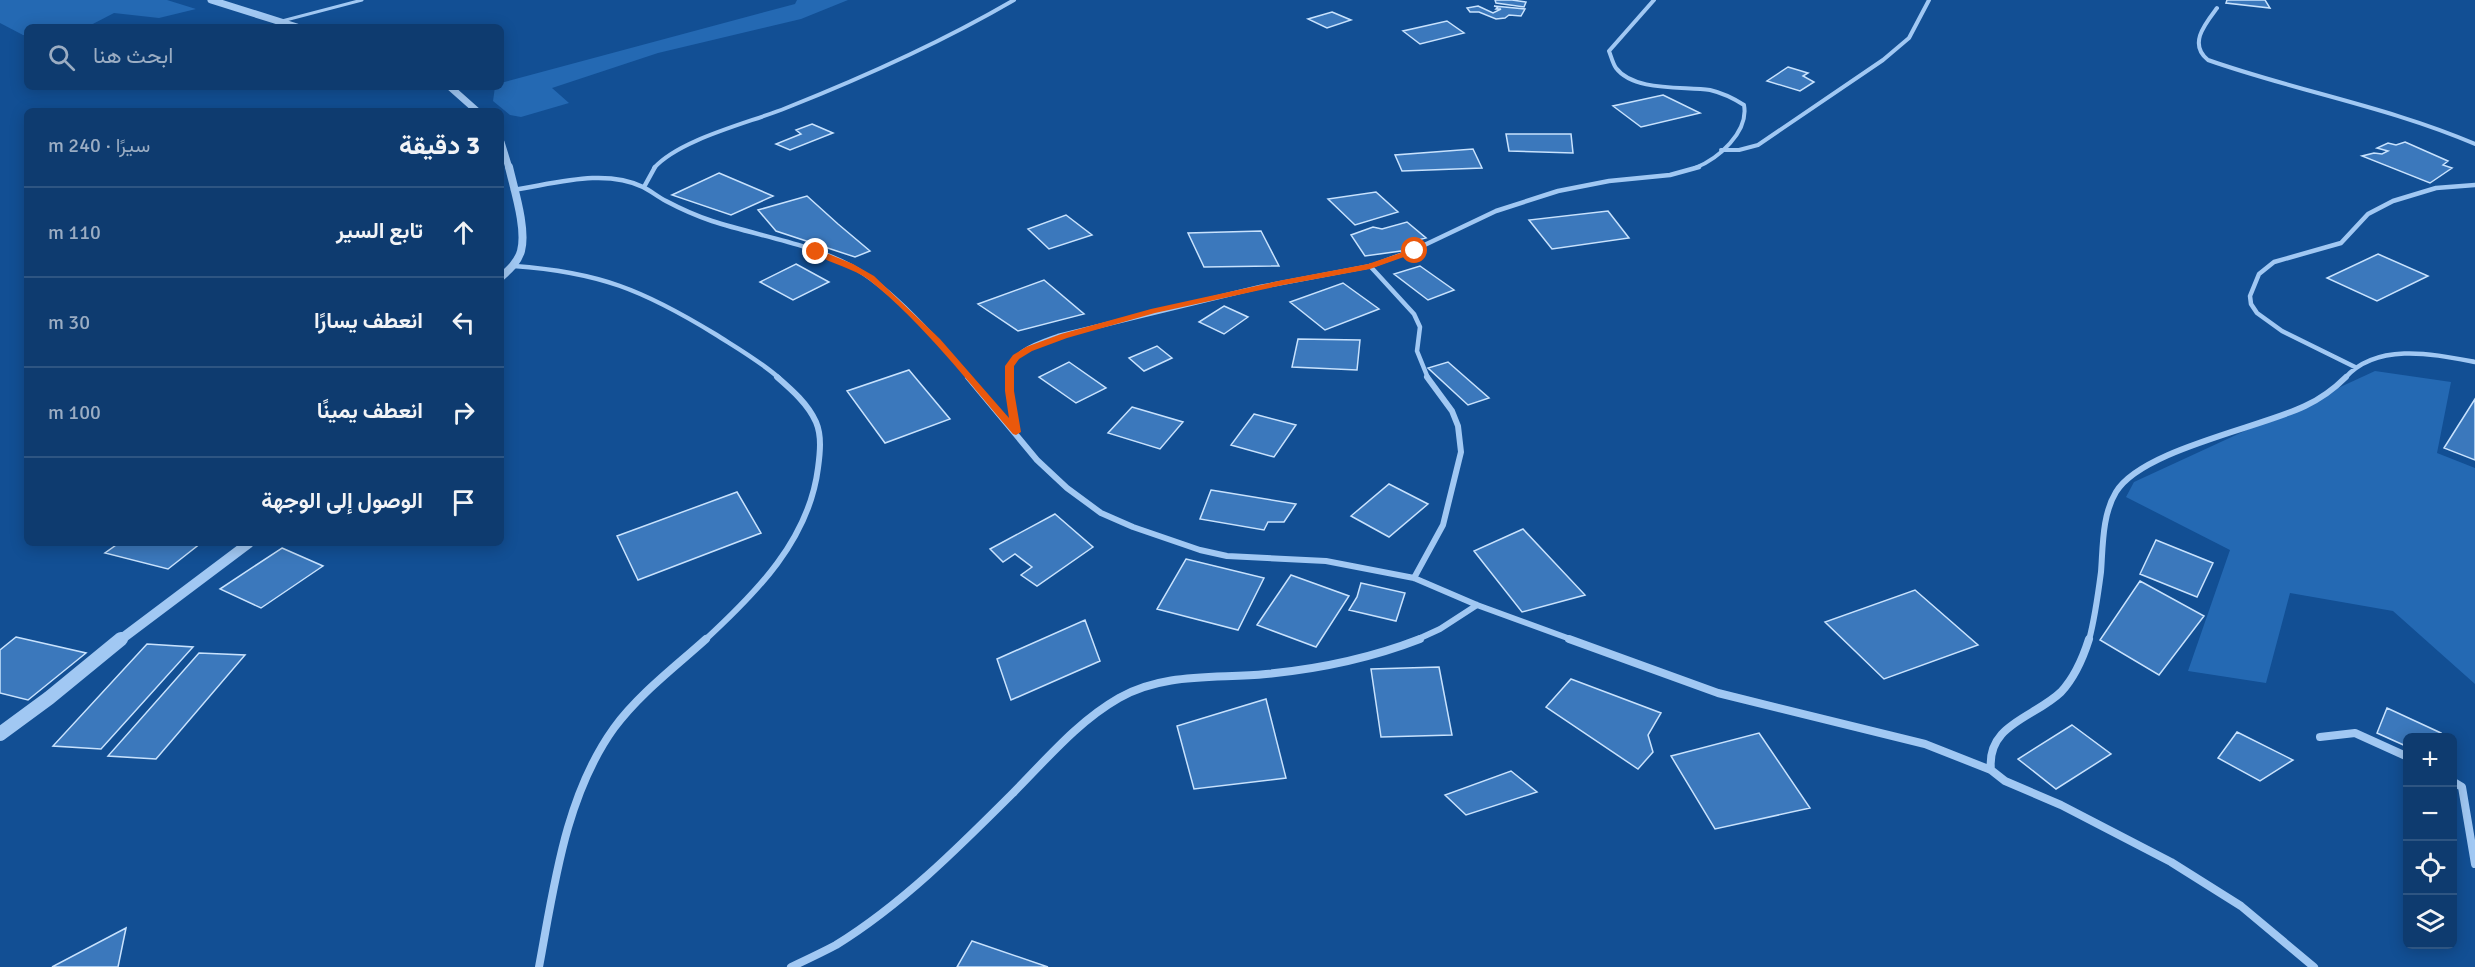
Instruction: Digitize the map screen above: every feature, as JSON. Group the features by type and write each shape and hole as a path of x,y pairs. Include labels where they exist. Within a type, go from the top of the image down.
{"street":[{"path":"211,0 287,24"},
{"path":"644,187 656,166 674,151 788,108 917,51 978,21 1014,0"},
{"path":"1016,432 1009,391 1009,366 1016,357 1029,349 1064,336 1154,311 1283,282 1370,266 1415,251 1476,220 1525,200 1592,184 1679,173 1702,166 1738,133 1747,115 1744,105 1726,94 1708,90 1638,82 1622,75 1611,63 1609,51 1640,21 1654,0"},
{"path":"1721,150 1739,150 1758,145 1883,60 1909,38 1929,0"},
{"path":"2217,8 2201,29 2197,46 2202,57 2303,90 2424,122 2475,144"},
{"path":"453,90 474,108"},
{"path":"504,150 508,160 523,250 514,266 504,275"},
{"path":"513,190 603,178 627,181 644,187 665,201 690,212 850,265 872,278 937,340 1037,460 1067,488 1101,513 1133,527 1200,550 1227,556 1326,561 1414,578 1477,605 1718,693 1925,744 1991,770 2005,781 2061,805 2171,862 2241,906 2314,967"},
{"path":"2355,367 2289,335 2258,314 2251,303 2250,295 2257,276 2264,267 2274,262 2341,243 2368,214 2393,201 2436,188 2475,185"},
{"path":"514,266 539,267 608,280 651,298 757,359 783,380 804,405 819,431 820,473 806,522 780,563 636,704 611,734 587,776 572,813 539,967"},
{"path":"1370,266 1414,314 1419,327 1417,351 1424,372 1452,411 1458,426 1461,452 1443,525 1414,578"},
{"path":"1991,770 1989,751 1994,740 2015,722 2048,702 2069,684 2080,664 2092,627 2098,596 2112,494 2124,481 2150,464 2307,405 2326,394 2355,367 2369,359 2415,354 2444,356 2475,362"},
{"path":"0,734 49,698 149,616 245,546"},
{"path":"791,967 838,944 909,890 1091,716 1122,696 1156,682 1200,676 1274,673 1317,666 1392,648 1429,635 1477,605"},
{"path":"2320,737 2355,733 2403,755"},
{"path":"2457,784 2462,787 2475,864"}],"lane":[{"path":"280,22 362,0"}],"shaded area":[{"path":"0,0 167,0 196,9 159,18 114,13 93,24 24,24 24,35 0,23"},
{"path":"797,0 848,0 801,19 658,53 552,88 569,103 521,117 510,115 493,101 495,90 504,90 504,82 795,4"},
{"path":"2375,371 2451,382 2437,453 2475,468 2475,684 2393,611 2290,593 2266,683 2188,671 2230,550 2126,497 2134,482"}],"building":[{"path":"1495,0 1526,2 1524,7 1496,3"},
{"path":"2227,0 2265,0 2270,8 2226,3"},
{"path":"1478,6 1493,13 1501,9 1496,9 1498,7 1494,6 1525,9 1521,16 1509,15 1496,19 1479,12 1470,12 1467,8"},
{"path":"1332,12 1351,20 1327,28 1308,19"},
{"path":"1447,21 1464,33 1420,44 1403,31"},
{"path":"1788,67 1808,73 1803,76 1814,82 1800,91 1767,81"},
{"path":"1663,95 1700,113 1641,127 1613,106"},
{"path":"812,124 833,133 790,150 776,144 801,134 796,130"},
{"path":"1506,134 1571,134 1573,153 1509,151"},
{"path":"2405,142 2448,161 2443,165 2452,168 2430,183 2362,156 2382,154 2388,151 2377,148 2388,143 2396,145"},
{"path":"1473,149 1482,168 1402,171 1395,155"},
{"path":"719,173 773,196 731,215 672,195"},
{"path":"1376,192 1398,212 1355,225 1328,199"},
{"path":"807,196 870,251 855,257 776,231 758,210"},
{"path":"1608,211 1629,238 1552,249 1529,220"},
{"path":"1066,215 1092,235 1049,249 1028,229"},
{"path":"1407,222 1426,238 1410,242 1408,250 1365,256 1351,235 1373,227 1382,229"},
{"path":"1261,231 1279,266 1204,267 1188,233"},
{"path":"2378,254 2428,276 2377,301 2327,278"},
{"path":"796,264 829,282 793,300 760,282"},
{"path":"1420,266 1454,290 1428,300 1394,274"},
{"path":"1044,280 1084,314 1018,331 978,304"},
{"path":"1343,283 1379,309 1325,330 1290,302"},
{"path":"1224,306 1248,317 1224,334 1199,322"},
{"path":"1298,339 1360,340 1357,370 1292,367"},
{"path":"1157,346 1172,358 1144,371 1129,358"},
{"path":"1069,362 1106,388 1076,403 1039,377"},
{"path":"1448,362 1489,398 1468,405 1428,368"},
{"path":"909,370 950,419 885,443 847,391"},
{"path":"2475,399 2475,460 2444,448"},
{"path":"1132,407 1183,422 1160,449 1108,433"},
{"path":"1254,414 1296,425 1274,457 1231,445"},
{"path":"1389,484 1428,504 1389,537 1351,516"},
{"path":"1211,490 1296,504 1284,522 1268,522 1264,530 1200,519"},
{"path":"737,492 761,533 638,580 617,536"},
{"path":"1055,514 1093,547 1037,586 1021,575 1032,567 1015,554 1003,562 990,549"},
{"path":"1523,529 1585,595 1522,612 1474,551"},
{"path":"2156,540 2213,563 2197,597 2140,574"},
{"path":"115,546 197,546 168,569 105,553"},
{"path":"282,548 323,566 261,608 220,589"},
{"path":"1186,559 1264,578 1238,630 1157,609"},
{"path":"1291,575 1349,596 1316,647 1257,625"},
{"path":"2140,581 2204,616 2159,675 2100,640"},
{"path":"1361,583 1405,593 1396,621 1349,610 1357,597"},
{"path":"1915,590 1978,645 1884,679 1825,622"},
{"path":"1085,620 1100,661 1011,700 997,659"},
{"path":"16,637 86,653 28,700 0,693 0,650"},
{"path":"147,644 193,647 101,749 53,746"},
{"path":"199,653 245,655 156,759 108,756"},
{"path":"1439,667 1452,735 1381,737 1371,669"},
{"path":"1571,679 1661,713 1648,735 1653,752 1638,769 1546,707"},
{"path":"1266,699 1286,778 1194,789 1177,726"},
{"path":"2387,708 2441,733 2403,733 2403,745 2377,733"},
{"path":"2072,725 2111,754 2056,789 2018,759"},
{"path":"2237,732 2293,760 2260,781 2218,758"},
{"path":"1759,733 1810,808 1715,829 1671,756"},
{"path":"1511,771 1537,792 1466,815 1445,795"},
{"path":"126,928 118,967 52,967"},
{"path":"972,941 1048,967 957,967"}],"route":[{"path":"816,252 850,265 872,278 937,340 1016,432 1009,391 1009,366 1016,357 1029,349 1064,336 1154,311 1283,282 1370,266 1415,251"}]}
